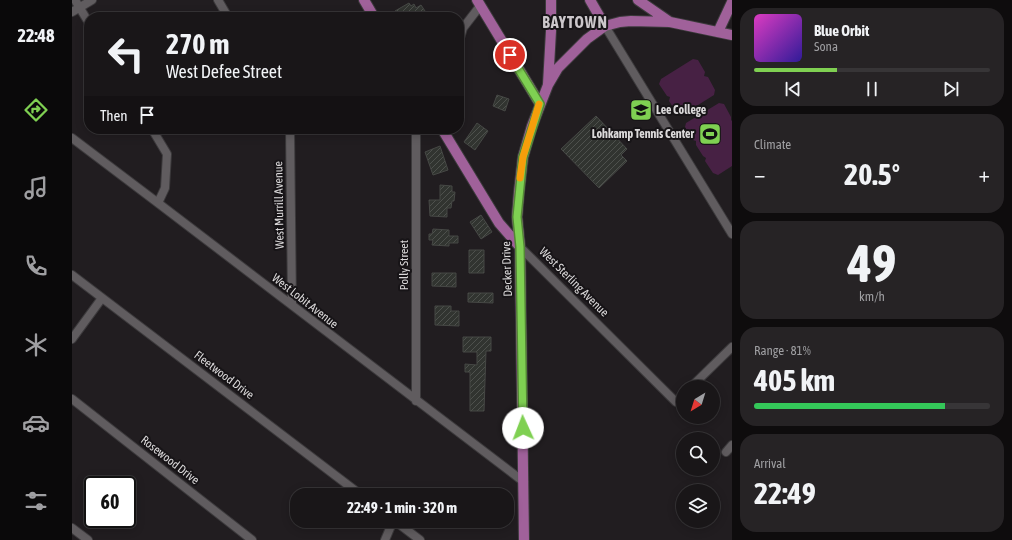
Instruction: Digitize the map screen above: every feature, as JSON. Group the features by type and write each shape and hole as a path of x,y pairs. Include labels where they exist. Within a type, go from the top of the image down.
{"main road":[{"path":"364,0 371,12"},
{"path":"548,85 551,0"},
{"path":"590,0 605,26 620,22 670,22 732,35"},
{"path":"638,0 670,22"},
{"path":"718,32 732,2"},
{"path":"478,3 540,104"},
{"name":"Decker Drive","path":"524,540 520,247 517,217 523,157 540,104 548,85 558,68 587,39 605,26"},
{"name":"West Sterling Avenue","path":"445,134 500,223 520,247"}],"street":[{"path":"72,12 77,4 92,0"},
{"path":"218,0 225,12"},
{"path":"464,26 478,3"},
{"path":"77,4 84,15"},
{"path":"605,26 732,234"},
{"path":"155,134 167,154 165,188 158,203"},
{"name":"West Murrill Avenue","path":"290,134 292,305"},
{"name":"Polly Street","path":"416,134 416,401"},
{"name":"West Lobit Avenue","path":"72,138 524,482"},
{"name":"West Sterling Avenue","path":"520,247 676,402"},
{"name":"Fleetwood Drive","path":"72,275 352,488"},
{"path":"72,339 102,298"},
{"path":"698,380 732,347"},
{"name":"Rosewood Drive","path":"72,399 252,540"},
{"path":"726,452 732,445"},
{"path":"72,528 88,540"},
{"path":"386,540 391,528"},
{"path":"404,528 420,540"}],"shaded area":[{"name":"Lohkamp Tennis Center","path":"693,59 698,60 705,72 704,76 708,77 715,90 714,95 682,115 677,113 669,101 670,97 667,96 659,84 661,79"},
{"name":"Lohkamp Tennis Center","path":"719,103 724,104 732,121 732,166 718,175 713,173 705,161 706,158 696,145 696,141 693,140 685,127 686,123"}],"building":[{"path":"409,3 411,6 414,4 416,8 421,5 425,11 396,12 395,11"},
{"path":"497,95 509,99 505,111 493,106"},
{"path":"596,116 627,149 621,155 627,161 599,188 561,149"},
{"path":"477,123 488,131 475,150 464,142"},
{"path":"440,146 448,170 433,175 425,152"},
{"path":"440,185 452,186 452,192 455,192 454,201 452,201 451,208 447,208 447,217 430,216 429,200 440,200"},
{"path":"481,215 492,232 481,239 470,222"},
{"path":"433,229 449,230 449,236 458,236 458,243 449,243 449,246 432,245 433,240 429,240 429,234 432,234"},
{"path":"469,250 484,250 484,273 469,273"},
{"path":"432,273 456,273 456,287 432,286"},
{"path":"468,293 493,293 493,303 468,302"},
{"path":"435,306 451,306 451,311 459,311 459,326 435,325"},
{"path":"463,337 491,337 491,351 486,351 484,411 470,411 470,372 465,372 465,364 477,365 477,352 463,352"}],"slow traffic":[{"path":"520,178 523,157 539,104"}],"place":[{"name":"Lee College","path":"641,110"},
{"name":"Lohkamp Tennis Center","path":"710,134"}],"district":[{"name":"BAYTOWN","path":"575,22"}],"route":[{"path":"510,55 540,104 523,157 517,217 520,247 523,428"}]}
